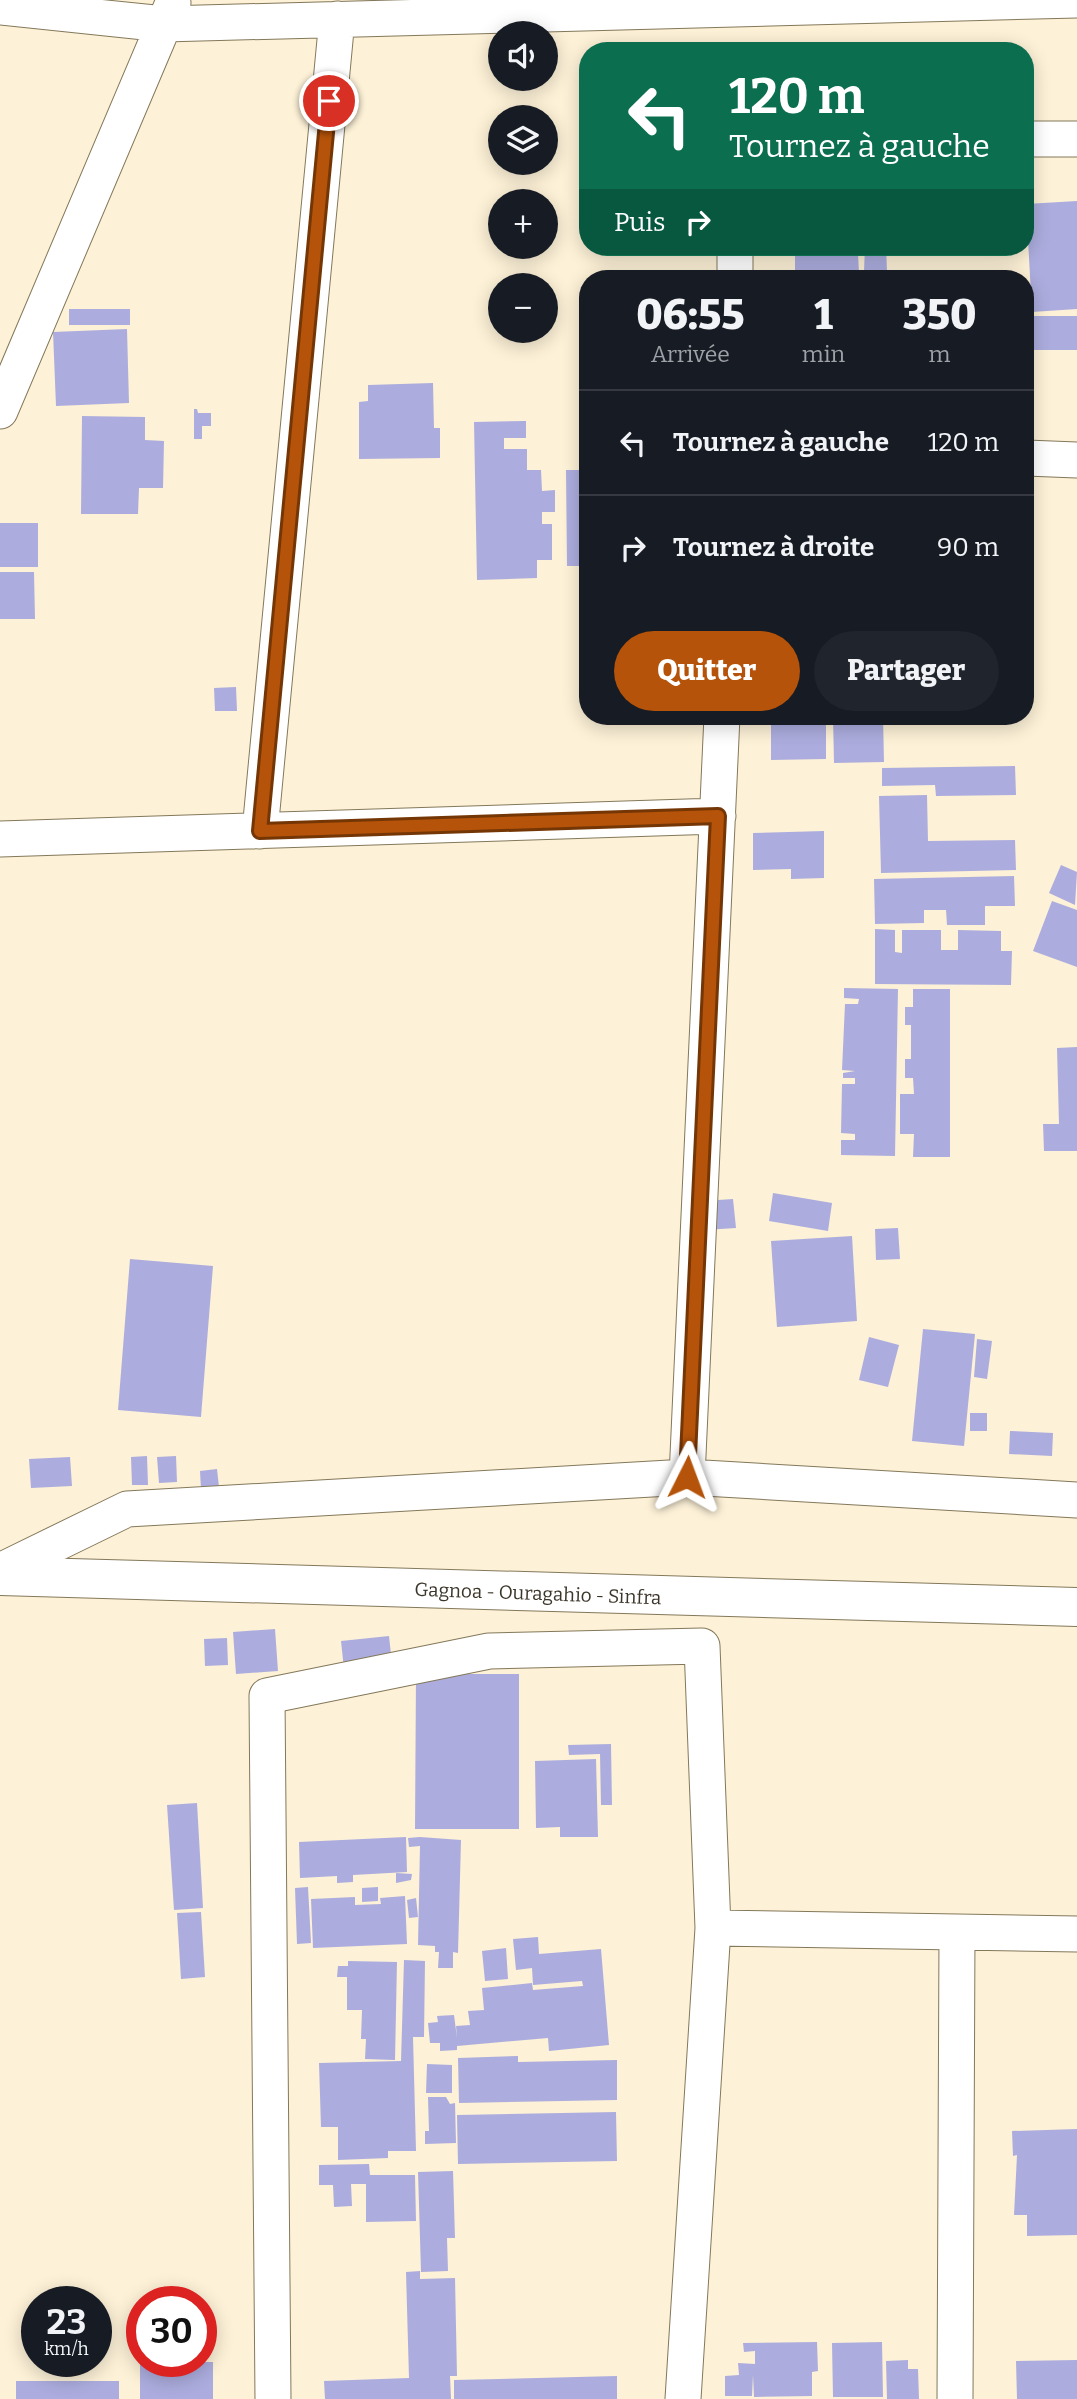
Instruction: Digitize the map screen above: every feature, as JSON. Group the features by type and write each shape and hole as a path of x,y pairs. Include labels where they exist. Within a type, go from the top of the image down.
{"main road":[{"name":"Gagnoa - Ouragahio - Sinfra","path":"0,1573 1077,1607"}],"street":[{"path":"0,6 337,19 1077,0"},
{"path":"0,411 169,12"},
{"path":"260,831 337,19"},
{"path":"1034,139 1077,139"},
{"path":"1034,458 1077,460"},
{"path":"687,1477 722,725"},
{"path":"0,839 718,816"},
{"path":"0,1573 127,1509 687,1477 1077,1500"},
{"path":"273,2399 267,1696 489,1651 702,1646 713,1928 683,2399"},
{"path":"713,1928 1077,1934"},
{"path":"955,2399 957,1932"}],"building":[{"path":"1077,201 1077,309 1034,312 1034,270 1030,270 1029,256 1034,256 1034,204"},
{"path":"795,256 858,256 859,270 795,270"},
{"path":"865,256 886,256 887,270 864,270"},
{"path":"69,309 130,309 130,325 69,325"},
{"path":"1034,316 1077,316 1077,350 1034,350"},
{"path":"127,329 129,403 56,406 53,332"},
{"path":"433,383 434,428 440,428 440,458 359,459 359,402 368,401 368,385"},
{"path":"194,409 197,409 198,413 211,413 211,426 202,426 202,439 194,439"},
{"path":"82,416 145,417 145,440 164,441 163,488 139,488 138,514 81,514"},
{"path":"526,421 526,438 504,438 504,449 527,449 527,470 541,470 542,491 555,490 555,512 542,512 542,524 552,524 552,560 537,560 537,578 477,580 474,422"},
{"path":"566,470 579,470 579,566 567,566"},
{"path":"0,523 38,523 38,567 0,567"},
{"path":"0,572 34,572 35,619 0,619"},
{"path":"236,687 237,711 215,711 214,688"},
{"path":"771,725 826,725 826,759 771,760"},
{"path":"833,725 883,725 884,762 834,763"},
{"path":"1015,766 1016,795 936,796 935,785 882,786 882,768"},
{"path":"927,795 928,841 1015,840 1016,870 881,873 879,796"},
{"path":"824,831 824,878 791,879 791,869 753,870 753,833"},
{"path":"1061,865 1077,872 1075,905 1049,893"},
{"path":"1014,876 1015,906 985,906 985,925 947,925 946,910 924,910 924,923 875,924 874,879"},
{"path":"1052,901 1077,910 1077,967 1033,951"},
{"path":"875,929 895,930 895,952 902,953 902,930 941,930 941,950 958,950 958,930 1001,931 1001,951 1012,951 1011,985 875,984"},
{"path":"844,988 898,989 895,1156 841,1155 841,1140 855,1140 855,1134 841,1133 842,1084 855,1084 855,1078 843,1078 843,1073 855,1071 842,1070 845,1004 858,1004 859,999 844,998"},
{"path":"913,989 950,989 950,1157 913,1157 914,1134 900,1134 900,1094 914,1094 913,1078 905,1078 905,1059 911,1059 911,1025 905,1025 905,1007 913,1007"},
{"path":"1077,1047 1077,1151 1044,1151 1043,1124 1059,1124 1057,1048"},
{"path":"773,1193 832,1203 828,1231 769,1221"},
{"path":"733,1199 736,1228 705,1230 703,1201"},
{"path":"898,1228 900,1259 876,1260 875,1229"},
{"path":"852,1236 857,1321 777,1327 771,1241"},
{"path":"130,1259 213,1266 201,1417 118,1410"},
{"path":"923,1329 975,1334 964,1446 912,1441"},
{"path":"869,1337 899,1345 888,1387 859,1380"},
{"path":"977,1339 992,1341 987,1379 974,1377"},
{"path":"970,1413 987,1413 987,1431 970,1431"},
{"path":"1010,1431 1053,1433 1052,1456 1009,1454"},
{"path":"147,1456 148,1485 132,1485 131,1457"},
{"path":"176,1456 177,1482 159,1483 157,1457"},
{"path":"70,1457 72,1486 31,1488 29,1459"},
{"path":"217,1469 219,1487 201,1489 200,1471"},
{"path":"275,1629 278,1671 236,1674 233,1632"},
{"path":"389,1636 392,1664 344,1669 341,1641"},
{"path":"227,1638 228,1665 205,1666 204,1639"},
{"path":"416,1674 519,1674 519,1829 415,1829"},
{"path":"611,1744 612,1805 601,1805 600,1754 569,1755 568,1745"},
{"path":"596,1759 598,1837 560,1837 560,1827 536,1828 535,1761"},
{"path":"197,1803 203,1908 174,1910 167,1805"},
{"path":"406,1837 407,1872 353,1875 353,1882 337,1883 337,1876 300,1878 299,1842"},
{"path":"408,1838 461,1840 458,1953 453,1952 453,1968 438,1968 439,1952 435,1952 435,1946 418,1945 420,1846 409,1847"},
{"path":"396,1873 412,1874 411,1880 396,1883"},
{"path":"308,1887 311,1943 297,1944 295,1888"},
{"path":"378,1887 378,1901 362,1902 362,1888"},
{"path":"405,1896 407,1944 313,1948 311,1899 355,1897 355,1905 381,1904 380,1898"},
{"path":"416,1898 418,1917 409,1918 407,1900"},
{"path":"201,1912 205,1977 181,1979 177,1913"},
{"path":"538,1937 539,1954 601,1949 609,2045 549,2051 548,2038 457,2046 457,2050 440,2051 440,2043 430,2043 428,2023 438,2022 437,2016 454,2015 457,2038 456,2026 470,2025 468,2011 484,2010 482,1988 532,1983 533,1990 583,1986 582,1981 533,1985 532,1968 516,1970 513,1939"},
{"path":"506,1948 508,1979 485,1981 482,1951"},
{"path":"404,1960 425,1961 424,2037 413,2037 416,2151 388,2151 388,2158 338,2160 338,2127 321,2127 319,2063 401,2061"},
{"path":"348,1961 397,1962 395,2060 365,2059 366,2039 361,2039 362,2010 347,2010 347,1977 337,1977 338,1966 348,1966"},
{"path":"518,2056 518,2062 617,2060 617,2100 459,2103 458,2058"},
{"path":"427,2064 452,2065 452,2093 426,2093"},
{"path":"428,2097 446,2097 450,2104 455,2103 456,2143 425,2144 425,2131 429,2131"},
{"path":"616,2112 617,2161 458,2164 457,2115"},
{"path":"1077,2129 1077,2235 1027,2236 1027,2215 1014,2215 1017,2155 1013,2156 1012,2131"},
{"path":"369,2164 370,2175 415,2175 416,2221 366,2222 366,2184 351,2184 352,2206 334,2207 333,2185 319,2185 319,2165"},
{"path":"453,2171 455,2238 447,2238 448,2271 421,2272 418,2172"},
{"path":"420,2271 420,2279 455,2278 457,2376 450,2376 451,2399 325,2399 324,2381 409,2378 406,2272"},
{"path":"817,2342 818,2371 812,2372 812,2396 754,2397 753,2375 752,2396 725,2396 725,2376 739,2375 738,2363 755,2364 755,2351 744,2352 743,2343"},
{"path":"882,2342 883,2397 833,2397 832,2343"},
{"path":"908,2360 908,2369 918,2369 919,2399 887,2399 886,2361"},
{"path":"1077,2360 1077,2399 1017,2399 1016,2361"},
{"path":"617,2376 617,2399 454,2399 454,2380"},
{"path":"140,2377 213,2377 213,2399 140,2399"},
{"path":"16,2381 119,2381 119,2399 16,2399"}],"route":[{"path":"329,101 260,831 718,816 687,1477"}]}
